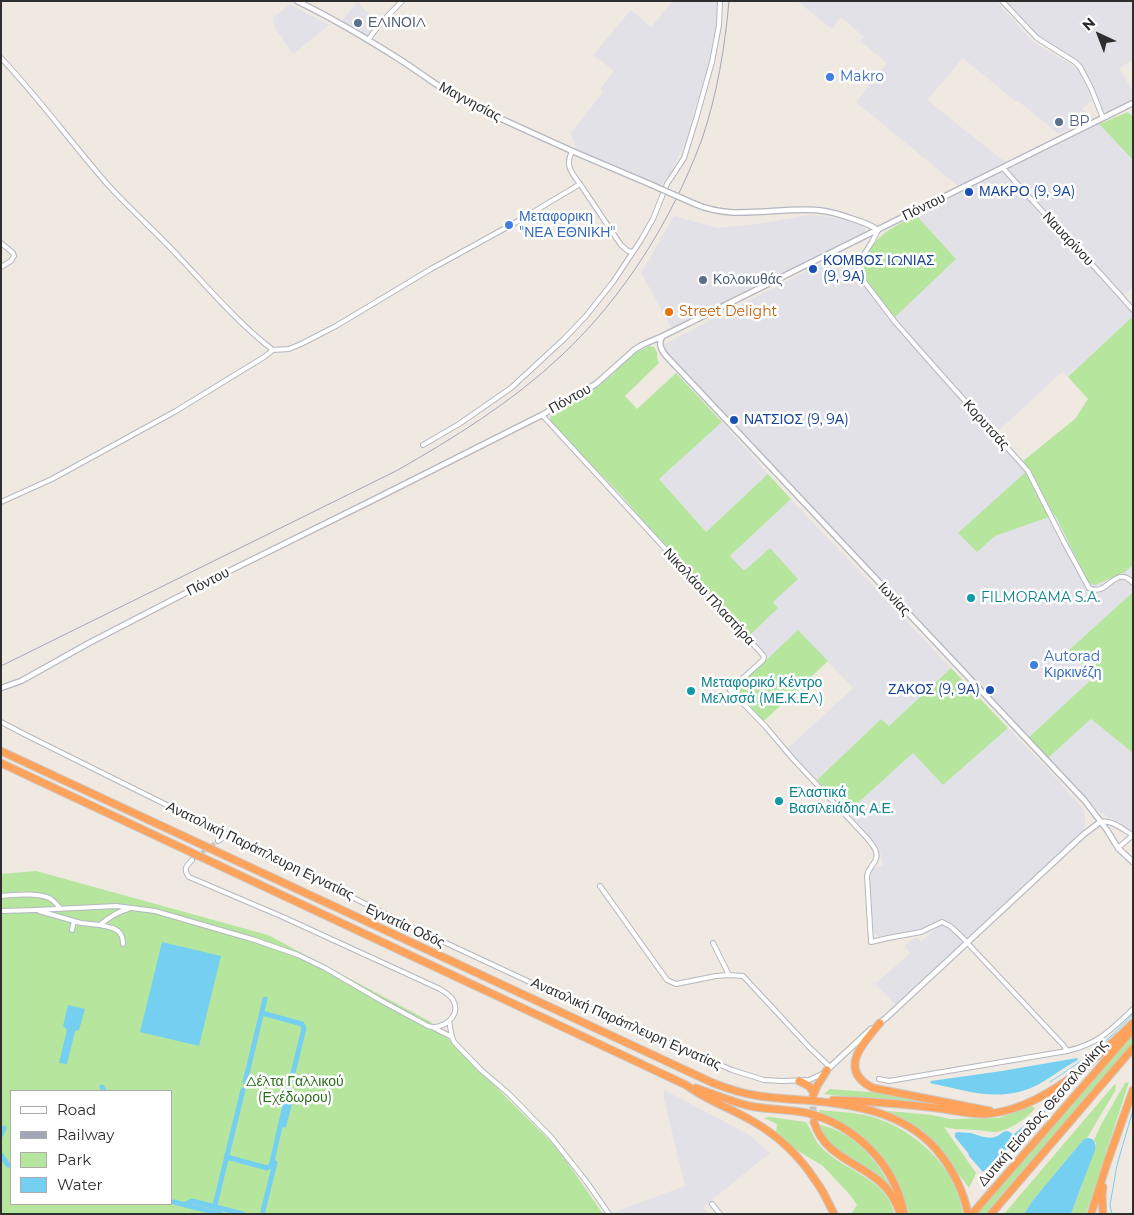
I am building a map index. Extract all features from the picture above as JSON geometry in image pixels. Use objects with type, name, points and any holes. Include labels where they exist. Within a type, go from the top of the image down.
[{"type":"highway","name":"Εγνατία Οδός","points":[[1,751],[713,1083],[753,1095],[805,1100]]},
{"type":"highway","name":"Εγνατία Οδός","points":[[1,763],[686,1086]]},
{"type":"highway","points":[[880,1022],[861,1046],[856,1059],[855,1069],[864,1082],[874,1088],[998,1112]]},
{"type":"highway","points":[[805,1100],[854,1101],[984,1114],[998,1112],[1024,1105],[1051,1091],[1092,1060],[1133,1023]]},
{"type":"highway","name":"Δυτική Είσοδος Θεσσαλονίκης","points":[[972,1214],[1133,1029]]},
{"type":"highway","name":"Δυτική Είσοδος Θεσσαλονίκης","points":[[991,1214],[1133,1048]]},
{"type":"highway","points":[[799,1081],[809,1086],[814,1095],[829,1069]]},
{"type":"highway","points":[[686,1086],[754,1122],[779,1140],[815,1178],[834,1214]]},
{"type":"highway","points":[[686,1086],[750,1106],[807,1113],[847,1130],[863,1141],[888,1172],[901,1200],[902,1214]]},
{"type":"highway","points":[[1091,1214],[1133,1090]]},
{"type":"highway","points":[[805,1100],[876,1111],[906,1124],[924,1138],[949,1166],[959,1186],[968,1214]]},
{"type":"highway","points":[[814,1122],[820,1137],[832,1150],[879,1181],[888,1190],[902,1214]]},
{"type":"highway","points":[[1102,1214],[1102,1195],[1107,1163]]},
{"type":"street","name":"Μαγνησίας","points":[[297,1],[368,40],[464,102],[695,204],[729,213],[787,210],[826,211],[859,220],[878,230]]},
{"type":"street","points":[[368,40],[402,1]]},
{"type":"street","points":[[423,445],[459,424],[512,388],[564,340],[613,282],[641,240],[653,219],[668,184],[684,158],[712,62],[720,1]]},
{"type":"street","points":[[1002,1],[1037,38],[1080,67],[1103,118]]},
{"type":"street","points":[[1,58],[109,185],[164,240],[230,312],[273,350]]},
{"type":"street","name":"Πόντου","points":[[1,688],[21,681],[89,643],[205,583],[542,415],[596,384],[642,345],[1133,103]]},
{"type":"street","points":[[572,151],[568,166],[621,245],[628,251],[633,252]]},
{"type":"street","name":"Ναυαρίνου","points":[[1002,168],[1133,310]]},
{"type":"street","points":[[1,502],[52,479],[176,411],[273,350],[289,349],[336,326],[580,184]]},
{"type":"street","name":"Κορυτσάς","points":[[878,230],[860,264],[861,275],[869,288],[895,322],[1028,471],[1089,588],[1096,591],[1102,589],[1121,576],[1128,578],[1133,583]]},
{"type":"street","points":[[1,243],[14,256],[11,261],[1,267]]},
{"type":"street","name":"Ιωνίας","points":[[663,336],[660,340],[661,348],[670,360],[1078,794],[1118,848],[1133,862]]},
{"type":"street","name":"Νικολάου Πλαστήρα","points":[[542,415],[764,656],[763,660],[730,690],[874,846],[877,857],[869,868],[867,876],[871,942],[921,932],[942,922],[950,926],[967,944]]},
{"type":"street","name":"Ανατολική Παράπλευρη Εγνατίας","points":[[1,722],[416,929],[542,988],[732,1070],[764,1080],[799,1081]]},
{"type":"street","points":[[799,1081],[814,1078],[829,1069],[866,1033],[967,944],[1083,835],[1100,822],[1106,821],[1133,835],[1118,848]]},
{"type":"street","points":[[218,841],[227,835]]},
{"type":"street","points":[[192,860],[185,869],[188,877],[283,917],[440,989],[454,1002],[455,1011],[444,1026],[434,1028]]},
{"type":"street","points":[[600,886],[669,982],[676,984],[729,975],[743,976],[829,1069]]},
{"type":"street","points":[[1,896],[39,895],[49,898],[60,908]]},
{"type":"street","points":[[1,911],[116,906],[155,911],[189,920],[298,955],[326,968],[380,1000],[452,1037]]},
{"type":"street","points":[[100,925],[108,918],[130,908]]},
{"type":"street","points":[[36,910],[81,923],[112,928],[122,935],[123,944]]},
{"type":"street","points":[[72,930],[74,921]]},
{"type":"street","points":[[713,943],[729,975]]},
{"type":"street","points":[[967,944],[1067,1051]]},
{"type":"street","points":[[879,1079],[889,1081],[1080,1048],[1106,1034],[1133,1009]]},
{"type":"street","points":[[449,1021],[454,1042],[551,1137],[609,1214]]},
{"type":"street","points":[[712,1204],[720,1214]]},
{"type":"shaded area","points":[[673,1],[718,1],[716,25],[709,62],[685,143],[669,176],[661,186],[577,151],[571,133],[603,92],[600,89],[614,71],[593,55],[631,10],[651,27]]},
{"type":"shaded area","points":[[797,1],[996,1],[1033,42],[1079,71],[1092,101],[1082,109],[1093,117],[1059,134],[963,58],[927,100],[1005,162],[958,186],[856,102],[887,63],[860,41],[864,37],[841,17],[832,29]]},
{"type":"shaded area","points":[[1004,1],[1133,1],[1133,60],[1119,68],[1133,92],[1133,101],[1109,113],[1102,109],[1081,67],[1032,32]]},
{"type":"shaded area","points":[[357,2],[379,23],[367,38],[340,23]]},
{"type":"shaded area","points":[[290,4],[329,25],[293,54],[273,22],[274,17]]},
{"type":"shaded area","points":[[1099,124],[1133,160],[1133,287],[1123,296],[1133,308],[1133,316],[1068,377],[1063,371],[997,432],[1029,468],[977,552],[995,536],[1056,515],[1089,583],[1125,572],[1133,565],[1133,592],[1069,650],[1095,677],[1028,738],[663,348],[664,344],[846,251],[894,317],[956,259],[916,215]]},
{"type":"shaded area","points":[[809,215],[832,217],[863,226],[867,232],[672,328],[641,273],[674,216],[718,228],[764,223]]},
{"type":"shaded area","points":[[722,422],[768,474],[706,532],[659,479]]},
{"type":"shaded area","points":[[791,499],[951,668],[889,726],[881,719],[817,780],[787,749],[853,688],[798,630],[769,658],[749,636],[778,608],[730,557]]},
{"type":"shaded area","points":[[1091,719],[1133,753],[1133,832],[1098,811],[1048,758]]},
{"type":"shaded area","points":[[1008,728],[1082,808],[1085,815],[1085,825],[1082,832],[896,1005],[875,984],[910,953],[904,946],[916,937],[921,942],[939,926],[936,923],[912,931],[878,936],[874,933],[869,884],[872,867],[883,866],[881,855],[876,844],[848,812],[913,753],[943,785]]},
{"type":"shaded area","points":[[664,1090],[748,1134],[770,1153],[703,1207],[709,1214],[613,1214],[685,1186],[664,1099]]},
{"type":"green space","points":[[1128,112],[1133,117],[1133,160],[1099,124]]},
{"type":"green space","points":[[916,215],[956,259],[894,318],[863,275],[865,263],[874,244],[880,237]]},
{"type":"green space","points":[[1133,316],[1133,565],[1125,572],[1095,585],[1089,583],[1055,515],[995,536],[977,552],[958,533],[1029,469],[1023,461],[1075,419],[1088,399],[1068,377]]},
{"type":"green space","points":[[649,346],[654,347],[657,352],[659,363],[625,396],[637,409],[676,373],[722,422],[659,479],[706,532],[768,474],[791,499],[730,556],[744,571],[770,548],[798,579],[773,602],[778,608],[749,636],[550,420],[551,414],[597,387],[625,361]]},
{"type":"green space","points":[[1133,592],[1133,753],[1091,719],[1048,758],[1028,738],[1094,677],[1069,650]]},
{"type":"green space","points":[[798,630],[828,661],[764,721],[739,694],[741,685]]},
{"type":"green space","points":[[951,668],[1008,728],[943,785],[913,753],[848,812],[817,780],[881,719],[889,726]]},
{"type":"green space","name":"Δέλτα Γαλλικού (Εχέδωρου)","points":[[36,871],[268,935],[431,1022],[558,1149],[603,1214],[1,1214],[1,874]]},
{"type":"green space","points":[[1133,1035],[1133,1043],[985,1214],[976,1214]]},
{"type":"green space","points":[[1129,1082],[1086,1214],[1071,1214],[1096,1143],[1094,1140],[1125,1083]]},
{"type":"green space","points":[[1116,1084],[1115,1091],[1087,1138],[1083,1140],[1033,1200],[1024,1214],[1004,1214],[1114,1085]]},
{"type":"green space","points":[[830,1089],[896,1095],[934,1106],[824,1094]]},
{"type":"green space","points":[[1032,1106],[1035,1108],[1022,1120],[1000,1131],[992,1132],[944,1127],[976,1173],[969,1188],[942,1152],[926,1135],[910,1123],[886,1113],[888,1111],[932,1115],[950,1119],[999,1118]]},
{"type":"green space","points":[[820,1110],[869,1116],[909,1134],[941,1163],[956,1188],[963,1214],[909,1214],[897,1181],[878,1152],[855,1133],[819,1114]]},
{"type":"green space","points":[[770,1117],[806,1122],[822,1148],[831,1156],[864,1176],[883,1192],[890,1202],[894,1214],[851,1214],[857,1205],[851,1196],[823,1166],[790,1146],[776,1133],[777,1124],[764,1118]]},
{"type":"green space","points":[[817,1124],[846,1135],[863,1148],[877,1165],[894,1193],[828,1144]]},
{"type":"water","points":[[162,942],[221,956],[199,1046],[140,1032]]},
{"type":"water","points":[[68,1005],[85,1009],[79,1030],[75,1031],[67,1064],[59,1063],[67,1030],[63,1026]]},
{"type":"water","points":[[1077,1058],[1078,1060],[1039,1084],[1012,1093],[985,1094],[930,1083],[931,1081]]},
{"type":"water","points":[[1045,1108],[1047,1110],[983,1172],[955,1137],[955,1133],[958,1132],[990,1138],[1006,1131],[1013,1135]]},
{"type":"water","points":[[1087,1138],[1094,1141],[1095,1150],[1071,1214],[1024,1214],[1033,1200],[1083,1140]]},
{"type":"waterway","points":[[245,1082],[265,999]]},
{"type":"waterway","points":[[262,1013],[302,1024],[304,1028],[293,1073]]},
{"type":"waterway","points":[[1050,1082],[1094,1051],[1133,1014]]},
{"type":"waterway","points":[[227,1157],[267,1168],[271,1166],[291,1079]]},
{"type":"waterway","points":[[215,1205],[243,1090]]},
{"type":"waterway","points":[[284,1125],[292,1094]]},
{"type":"waterway","points":[[1112,1214],[1110,1205],[1117,1165],[1133,1110]]},
{"type":"waterway","points":[[1,1135],[4,1128]]},
{"type":"waterway","points":[[1,1155],[10,1165]]},
{"type":"waterway","points":[[263,1211],[275,1163]]},
{"type":"waterway","points":[[185,1205],[192,1201],[243,1214]]},
{"type":"waterway","points":[[174,1202],[221,1214]]},
{"type":"tunnel","points":[[192,860],[218,841]]},
{"type":"tunnel","points":[[813,1096],[814,1121]]},
{"type":"railway","points":[[1,666],[396,471],[439,446],[503,404],[561,356],[584,333],[625,283],[644,256],[676,199],[702,139],[712,105],[723,53],[729,1]]},
{"type":"place","name":"ΕΛΙΝΟΙΛ","points":[[358,23]]},
{"type":"place","name":"Makro","points":[[830,77]]},
{"type":"place","name":"BP","points":[[1059,122]]},
{"type":"place","name":"ΜΑΚΡΟ (9, 9Α)","points":[[969,192]]},
{"type":"place","name":"Μεταφορικη \"ΝΕΑ ΕΘΝΙΚΗ\"","points":[[509,225]]},
{"type":"place","name":"ΚΟΜΒΟΣ ΙΩΝΙΑΣ (9, 9Α)","points":[[813,269]]},
{"type":"place","name":"Κολοκυθάς","points":[[703,280]]},
{"type":"place","name":"Street Delight","points":[[669,312]]},
{"type":"place","name":"ΝΑΤΣΙΟΣ (9, 9Α)","points":[[734,420]]},
{"type":"place","name":"FILMORAMA S.A.","points":[[971,598]]},
{"type":"place","name":"Autorad Κιρκινέζη","points":[[1034,665]]},
{"type":"place","name":"ΖΑΚΟΣ (9, 9Α)","points":[[990,690]]},
{"type":"place","name":"Μεταφορικό Κέντρο Μελισσά (ΜΕ.Κ.ΕΛ)","points":[[691,691]]},
{"type":"place","name":"Ελαστικά Βασιλειάδης Α.Ε.","points":[[779,801]]}]
